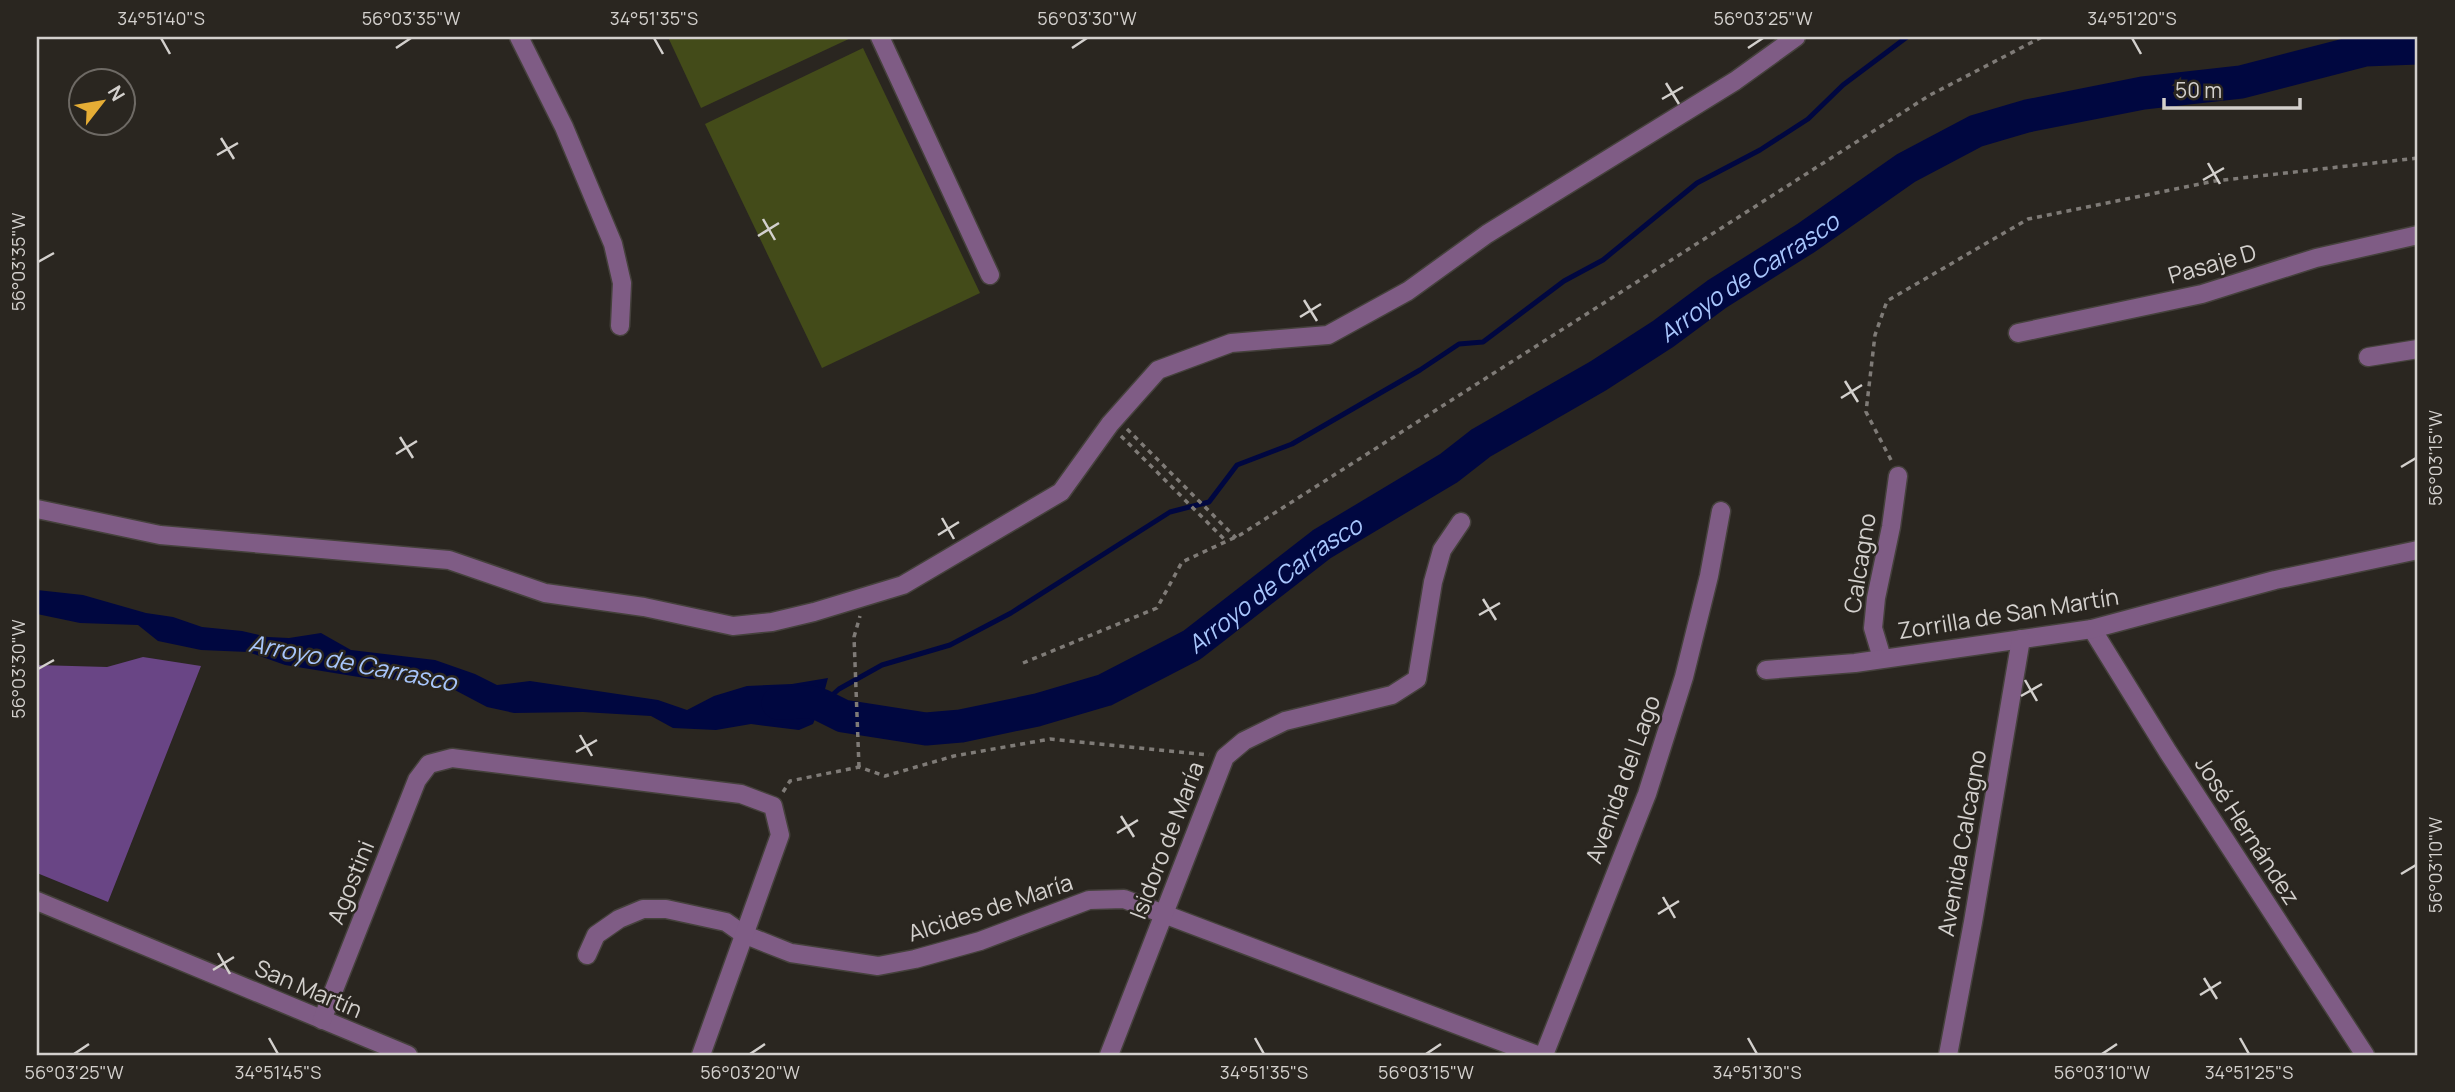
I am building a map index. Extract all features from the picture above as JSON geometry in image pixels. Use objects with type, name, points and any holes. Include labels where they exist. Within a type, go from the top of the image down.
[{"type":"street","points":[[519,37],[564,127],[613,244],[622,282],[620,326]]},
{"type":"street","points":[[880,37],[990,275]]},
{"type":"street","points":[[37,509],[160,535],[449,560],[545,593],[644,607],[733,626],[772,622],[814,612],[903,584],[1061,492],[1113,421],[1158,370],[1231,343],[1328,335],[1408,291],[1487,234],[1735,81],[1796,37]]},
{"type":"street","name":"Pasaje D","points":[[2018,334],[2202,294],[2316,258],[2418,235]]},
{"type":"street","points":[[2368,357],[2418,349]]},
{"type":"street","name":"Calcagno","points":[[1881,658],[1873,628],[1898,477]]},
{"type":"street","name":"Avenida del Lago","points":[[1544,1055],[1647,794],[1684,677],[1709,576],[1721,511]]},
{"type":"street","name":"Isidoro de María","points":[[1109,1055],[1225,757],[1244,741],[1285,721],[1392,695],[1417,679],[1433,582],[1442,550],[1461,522]]},
{"type":"street","name":"Zorrilla de San Martín","points":[[1766,670],[1855,663],[2092,629],[2275,580],[2418,550]]},
{"type":"street","name":"José Hernández","points":[[2092,629],[2168,752],[2365,1055]]},
{"type":"street","name":"Avenida Calcagno","points":[[1948,1055],[2021,639]]},
{"type":"street","name":"Agostini","points":[[322,1020],[417,780],[429,764],[452,758],[741,794],[773,806]]},
{"type":"street","points":[[701,1055],[780,835],[773,806]]},
{"type":"street","name":"Alcides de María","points":[[587,955],[596,935],[619,919],[643,909],[666,909],[726,922],[743,934],[791,953],[878,966],[980,941],[1089,900],[1124,899],[1536,1055]]},
{"type":"street","name":"San Martín","points":[[37,901],[408,1055]]},
{"type":"path","points":[[1023,663],[1157,608],[1182,562],[1236,538],[1930,95],[2042,37]]},
{"type":"path","points":[[1898,477],[1866,412],[1875,335],[1887,301],[2028,219],[2215,181],[2418,158]]},
{"type":"path","points":[[1113,421],[1150,452],[1236,538]]},
{"type":"path","points":[[1113,421],[1144,458],[1227,542]]},
{"type":"path","points":[[854,637],[859,767]]},
{"type":"path","points":[[773,806],[790,781],[859,767],[885,776],[954,755],[1050,739],[1225,757]]},
{"type":"green space","points":[[668,37],[853,37],[701,108]]},
{"type":"green space","points":[[863,48],[980,293],[822,368],[705,124]]},
{"type":"water","points":[[37,590],[83,595],[146,613],[173,617],[202,627],[268,637],[289,638],[321,633],[351,650],[435,660],[497,685],[530,681],[658,700],[687,710],[714,696],[747,686],[792,684],[828,678],[813,724],[799,730],[751,724],[716,730],[673,728],[651,716],[583,712],[514,713],[487,707],[451,688],[411,680],[371,679],[285,665],[248,652],[201,650],[158,641],[138,625],[80,623],[37,614]]},
{"type":"building","points":[[143,657],[201,666],[108,902],[37,873],[37,665],[107,667]]},
{"type":"waterway","points":[[821,705],[839,689],[882,665],[950,645],[1011,613],[1170,512],[1209,502],[1237,465],[1292,444],[1420,370],[1459,344],[1483,342],[1564,281],[1603,260],[1697,183],[1760,150],[1808,119],[1843,85],[1907,37]]},
{"type":"waterway","name":"Arroyo de Carrasco","points":[[778,703],[811,702],[843,716],[926,729],[961,726],[1037,710],[1105,690],[1192,645],[1322,544],[1449,468],[1481,443],[1598,376],[1906,168],[1976,131],[2027,116],[2143,93],[2241,82],[2365,50],[2418,48]]}]
